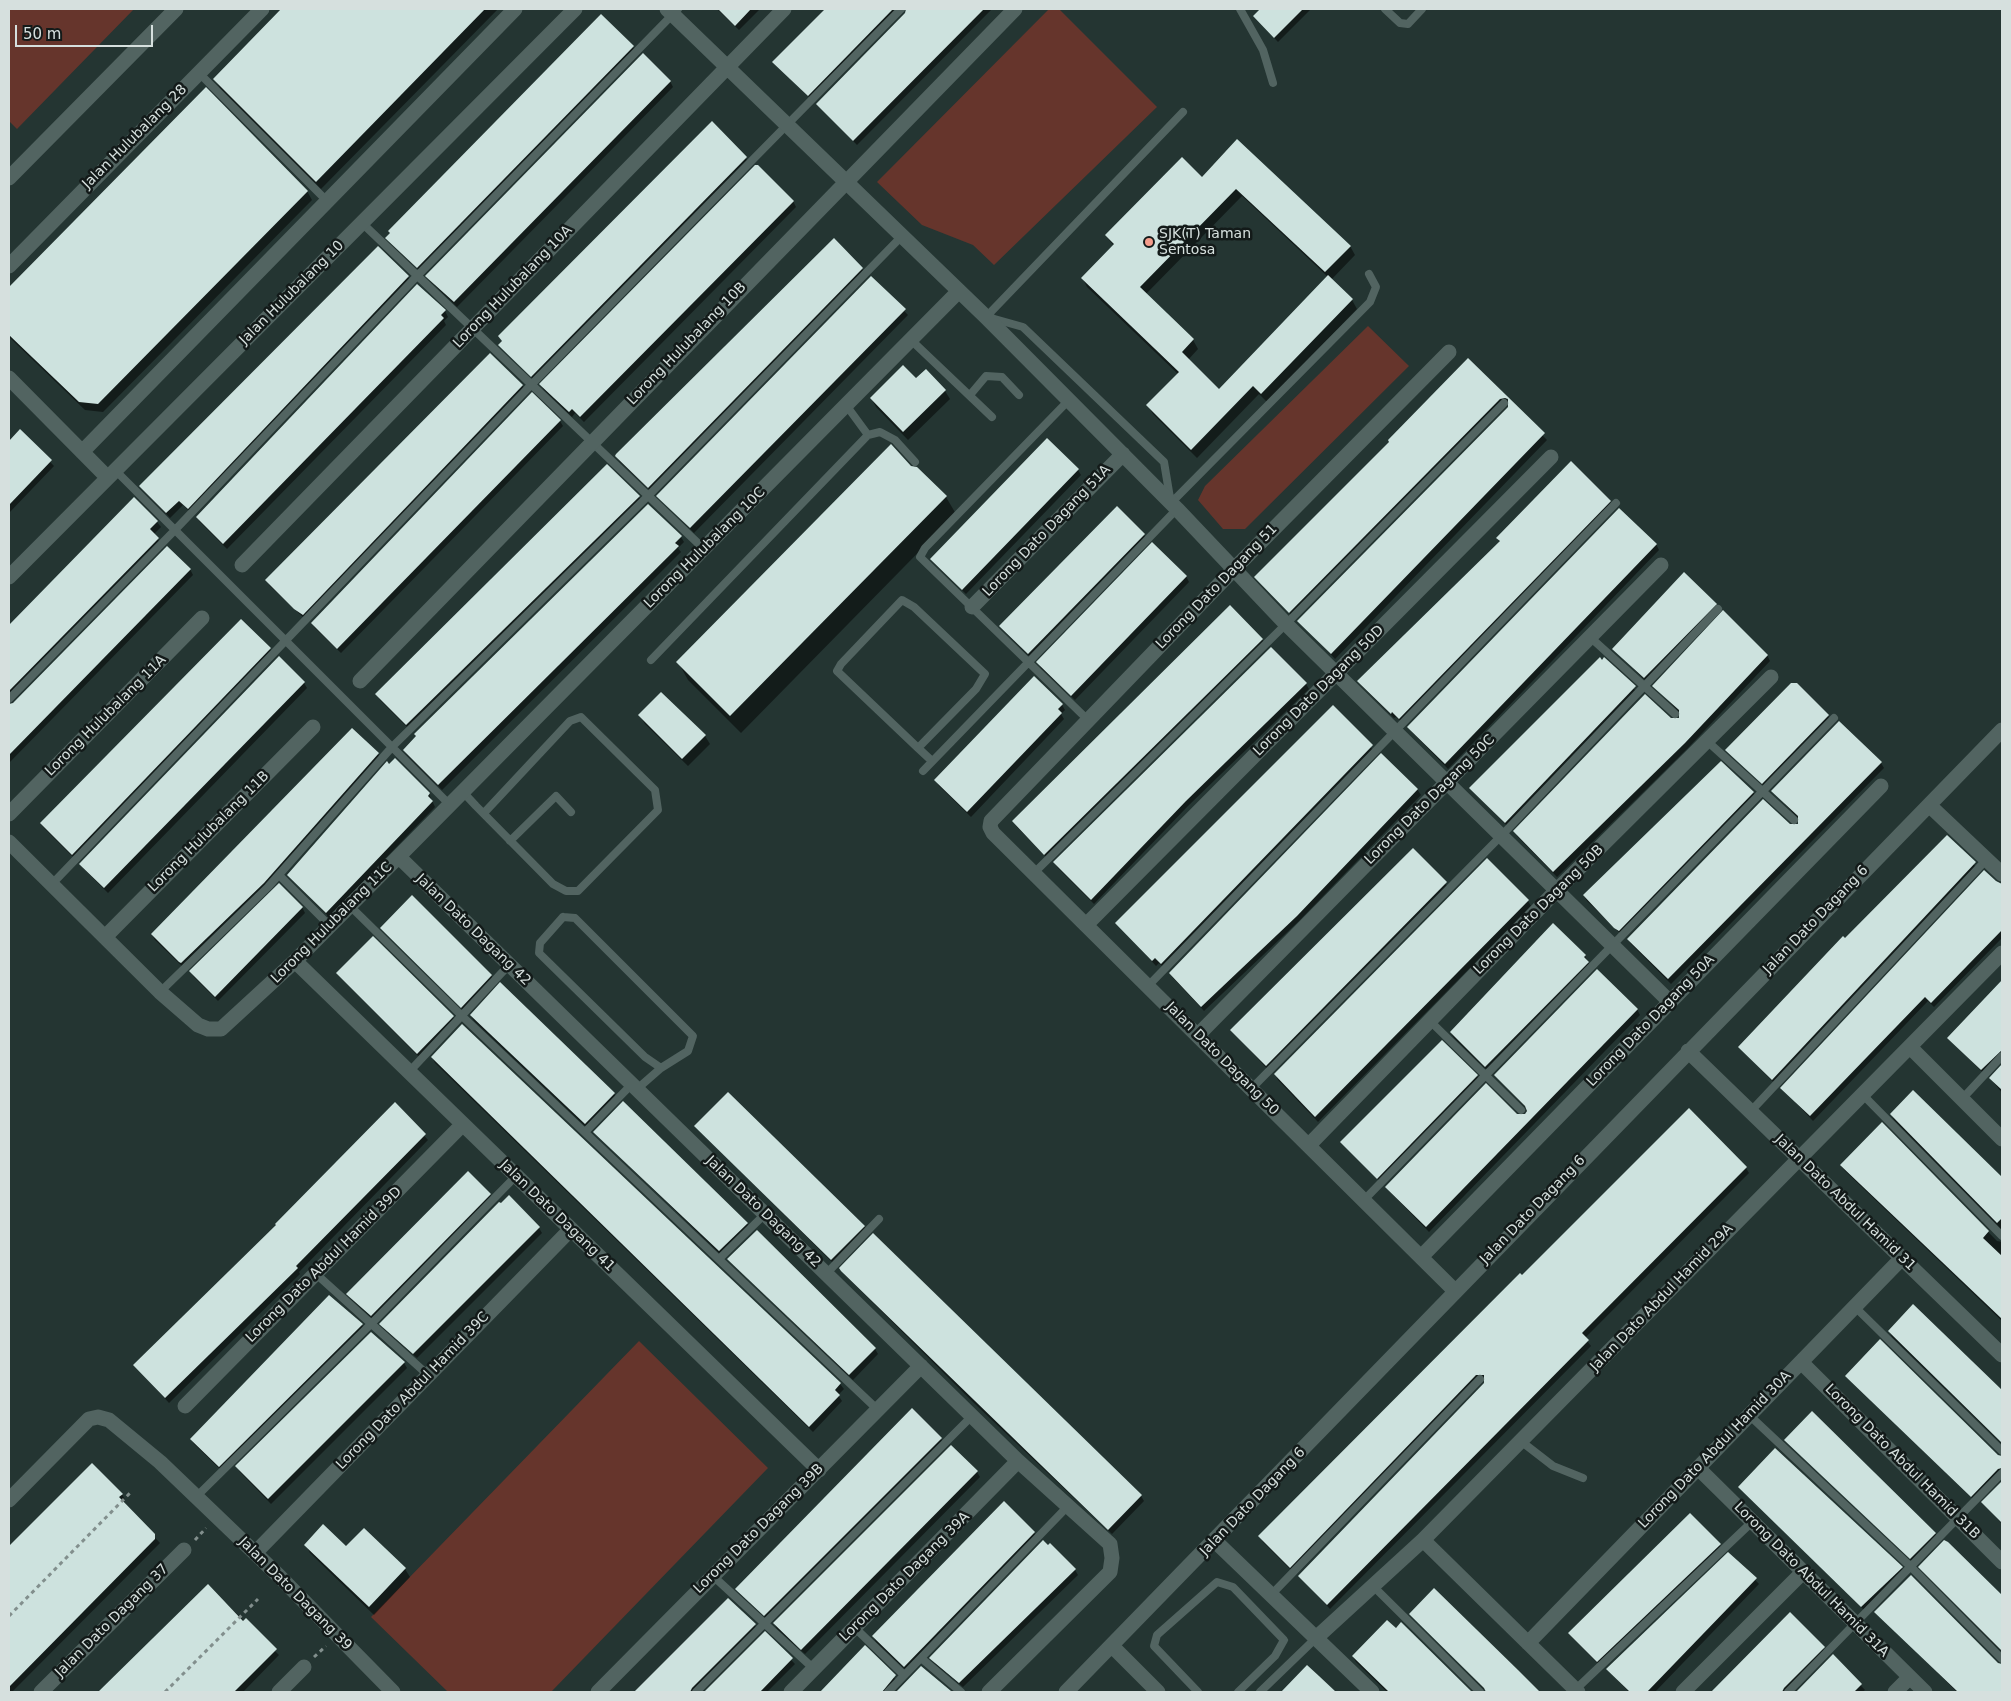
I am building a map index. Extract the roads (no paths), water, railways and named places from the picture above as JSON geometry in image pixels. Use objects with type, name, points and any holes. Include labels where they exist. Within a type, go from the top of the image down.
[{"type":"street","points":[[9,178],[176,9]]},
{"type":"street","name":"Jalan Hulubalang 28","points":[[9,266],[262,9]]},
{"type":"street","points":[[82,452],[515,9]]},
{"type":"street","name":"Jalan Hulubalang 10","points":[[9,577],[575,9]]},
{"type":"street","name":"Lorong Hulubalang 10A","points":[[242,565],[784,9]]},
{"type":"street","name":"Lorong Hulubalang 10B","points":[[360,681],[1015,9]]},
{"type":"street","points":[[673,11],[727,67],[986,317],[1174,506],[1286,624],[1670,1002]]},
{"type":"street","name":"Lorong Hulubalang 10C","points":[[450,805],[959,291]]},
{"type":"street","name":"Lorong Dato Dagang 51","points":[[990,827],[991,821],[1088,720],[1234,569],[1449,352]]},
{"type":"street","points":[[9,378],[82,452],[111,474]]},
{"type":"street","name":"Lorong Dato Dagang 51A","points":[[972,608],[1122,454]]},
{"type":"street","name":"Lorong Dato Dagang 50D","points":[[1087,924],[1551,457]]},
{"type":"street","name":"Lorong Dato Dagang 50C","points":[[1198,1035],[1661,565]]},
{"type":"street","name":"Lorong Hulubalang 11A","points":[[9,814],[202,618]]},
{"type":"street","name":"Lorong Dato Dagang 50B","points":[[1309,1146],[1557,890],[1771,677]]},
{"type":"street","name":"Lorong Hulubalang 11B","points":[[106,937],[312,727]]},
{"type":"street","name":"Jalan Dato Dagang 6","points":[[1066,1692],[2002,730]]},
{"type":"street","name":"Lorong Dato Dagang 50A","points":[[1421,1257],[1881,786]]},
{"type":"street","name":"Lorong Hulubalang 11C","points":[[160,992],[198,1026],[208,1029],[221,1028],[295,961],[450,805]]},
{"type":"street","points":[[1928,805],[2002,874]]},
{"type":"street","name":"Jalan Dato Dagang 50","points":[[990,827],[993,833],[1087,924],[1455,1291]]},
{"type":"street","points":[[9,842],[160,992]]},
{"type":"street","name":"Jalan Dato Dagang 42","points":[[399,857],[1018,1461],[1110,1544],[1112,1558],[1110,1572],[989,1692]]},
{"type":"street","name":"Jalan Dato Abdul Hamid 29A","points":[[1316,1638],[1423,1540],[1522,1442],[2002,954]]},
{"type":"street","name":"Jalan Dato Dagang 41","points":[[295,961],[819,1470]]},
{"type":"street","points":[[1910,1047],[2002,1139]]},
{"type":"street","name":"Jalan Dato Abdul Hamid 31","points":[[1688,1051],[2002,1354]]},
{"type":"street","name":"Lorong Dato Abdul Hamid 39D","points":[[185,1406],[463,1124]]},
{"type":"street","name":"Lorong Dato Abdul Hamid 39C","points":[[255,1553],[571,1229]]},
{"type":"street","name":"Lorong Dato Abdul Hamid 30A","points":[[1528,1643],[1902,1258]]},
{"type":"street","name":"Lorong Dato Abdul Hamid 31B","points":[[1801,1362],[2002,1562]]},
{"type":"street","name":"Lorong Dato Dagang 39B","points":[[598,1692],[921,1366]]},
{"type":"street","name":"Jalan Dato Dagang 39","points":[[9,1500],[89,1419],[98,1417],[109,1420],[160,1462],[255,1553],[393,1692]]},
{"type":"street","name":"Lorong Dato Dagang 39A","points":[[791,1692],[1018,1461]]},
{"type":"street","name":"Lorong Dato Abdul Hamid 31A","points":[[1698,1468],[1924,1692]]},
{"type":"street","points":[[1423,1540],[1576,1691]]},
{"type":"street","points":[[1215,1541],[1372,1692]]},
{"type":"street","name":"Jalan Dato Dagang 37","points":[[41,1692],[184,1550]]},
{"type":"street","points":[[1683,1692],[1803,1572]]},
{"type":"street","points":[[1112,1646],[1158,1692]]},
{"type":"street","points":[[279,1692],[304,1667]]},
{"type":"street","points":[[1895,1692],[1909,1678]]},
{"type":"lane","points":[[52,884],[531,385],[900,9]]},
{"type":"lane","points":[[1240,9],[1263,50],[1273,83]]},
{"type":"lane","points":[[1385,9],[1400,23],[1408,24],[1422,9]]},
{"type":"lane","points":[[9,699],[175,530],[673,11]]},
{"type":"lane","points":[[199,73],[327,201]]},
{"type":"lane","points":[[1174,506],[1164,462],[1023,327],[986,317],[1183,112]]},
{"type":"lane","points":[[362,223],[704,549]]},
{"type":"lane","points":[[160,992],[278,875],[392,747],[648,496],[902,236]]},
{"type":"lane","points":[[923,771],[1370,302],[1376,287],[1369,274]]},
{"type":"lane","points":[[911,340],[992,417]]},
{"type":"lane","points":[[970,395],[986,376],[1002,377],[1018,395]]},
{"type":"lane","points":[[1069,400],[925,548],[920,558],[1088,720]]},
{"type":"lane","points":[[1034,872],[1286,624],[1504,403]]},
{"type":"lane","points":[[846,404],[868,434]]},
{"type":"lane","points":[[651,660],[868,434],[880,432],[895,440],[915,462]]},
{"type":"lane","points":[[111,474],[175,530],[450,805]]},
{"type":"lane","points":[[1148,986],[1616,503]]},
{"type":"lane","points":[[918,748],[976,689],[985,674],[914,606],[902,600],[841,664],[837,672],[918,748],[932,761]]},
{"type":"lane","points":[[1252,1088],[1501,836],[1718,609]]},
{"type":"lane","points":[[1590,637],[1675,714]]},
{"type":"lane","points":[[463,792],[553,884],[566,890],[578,891],[658,810],[655,790],[581,717],[570,720],[484,813]]},
{"type":"lane","points":[[1364,1200],[1611,944],[1834,718]]},
{"type":"lane","points":[[1707,741],[1794,820]]},
{"type":"lane","points":[[510,841],[556,796],[571,812]]},
{"type":"lane","points":[[1751,1111],[1987,859]]},
{"type":"lane","points":[[278,875],[330,926]]},
{"type":"lane","points":[[350,906],[462,1016],[878,1410]]},
{"type":"lane","points":[[585,1132],[634,1087],[688,1051],[693,1036],[574,918],[563,916],[540,943],[539,952],[645,1057],[661,1068]]},
{"type":"lane","points":[[409,1072],[509,965]]},
{"type":"lane","points":[[1430,1021],[1520,1110]]},
{"type":"lane","points":[[1962,1099],[2002,1056]]},
{"type":"lane","points":[[1863,1095],[2002,1236]]},
{"type":"lane","points":[[196,1497],[371,1324],[516,1176]]},
{"type":"lane","points":[[719,1259],[765,1214]]},
{"type":"lane","points":[[826,1274],[878,1219]]},
{"type":"lane","points":[[315,1273],[428,1376]]},
{"type":"lane","points":[[1855,1307],[2002,1450]]},
{"type":"lane","points":[[1271,1595],[1480,1379]]},
{"type":"lane","points":[[1749,1415],[1911,1567],[2002,1659]]},
{"type":"lane","points":[[696,1692],[972,1416]]},
{"type":"lane","points":[[1522,1442],[1553,1466],[1583,1478]]},
{"type":"lane","points":[[1788,1692],[2002,1473]]},
{"type":"lane","points":[[888,1692],[1069,1505]]},
{"type":"lane","points":[[1576,1691],[1752,1522]]},
{"type":"lane","points":[[713,1576],[814,1669]]},
{"type":"lane","points":[[1198,1692],[1154,1646],[1156,1635],[1217,1582],[1233,1587],[1284,1640],[1275,1656],[1238,1692]]},
{"type":"lane","points":[[1373,1586],[1480,1692]]},
{"type":"lane","points":[[855,1628],[904,1675]]},
{"type":"lane","points":[[1260,1692],[1316,1638]]},
{"type":"lane","points":[[920,1658],[961,1692]]},
{"type":"place","name":"SJK(T) Taman Sentosa","points":[[1149,242]]}]
